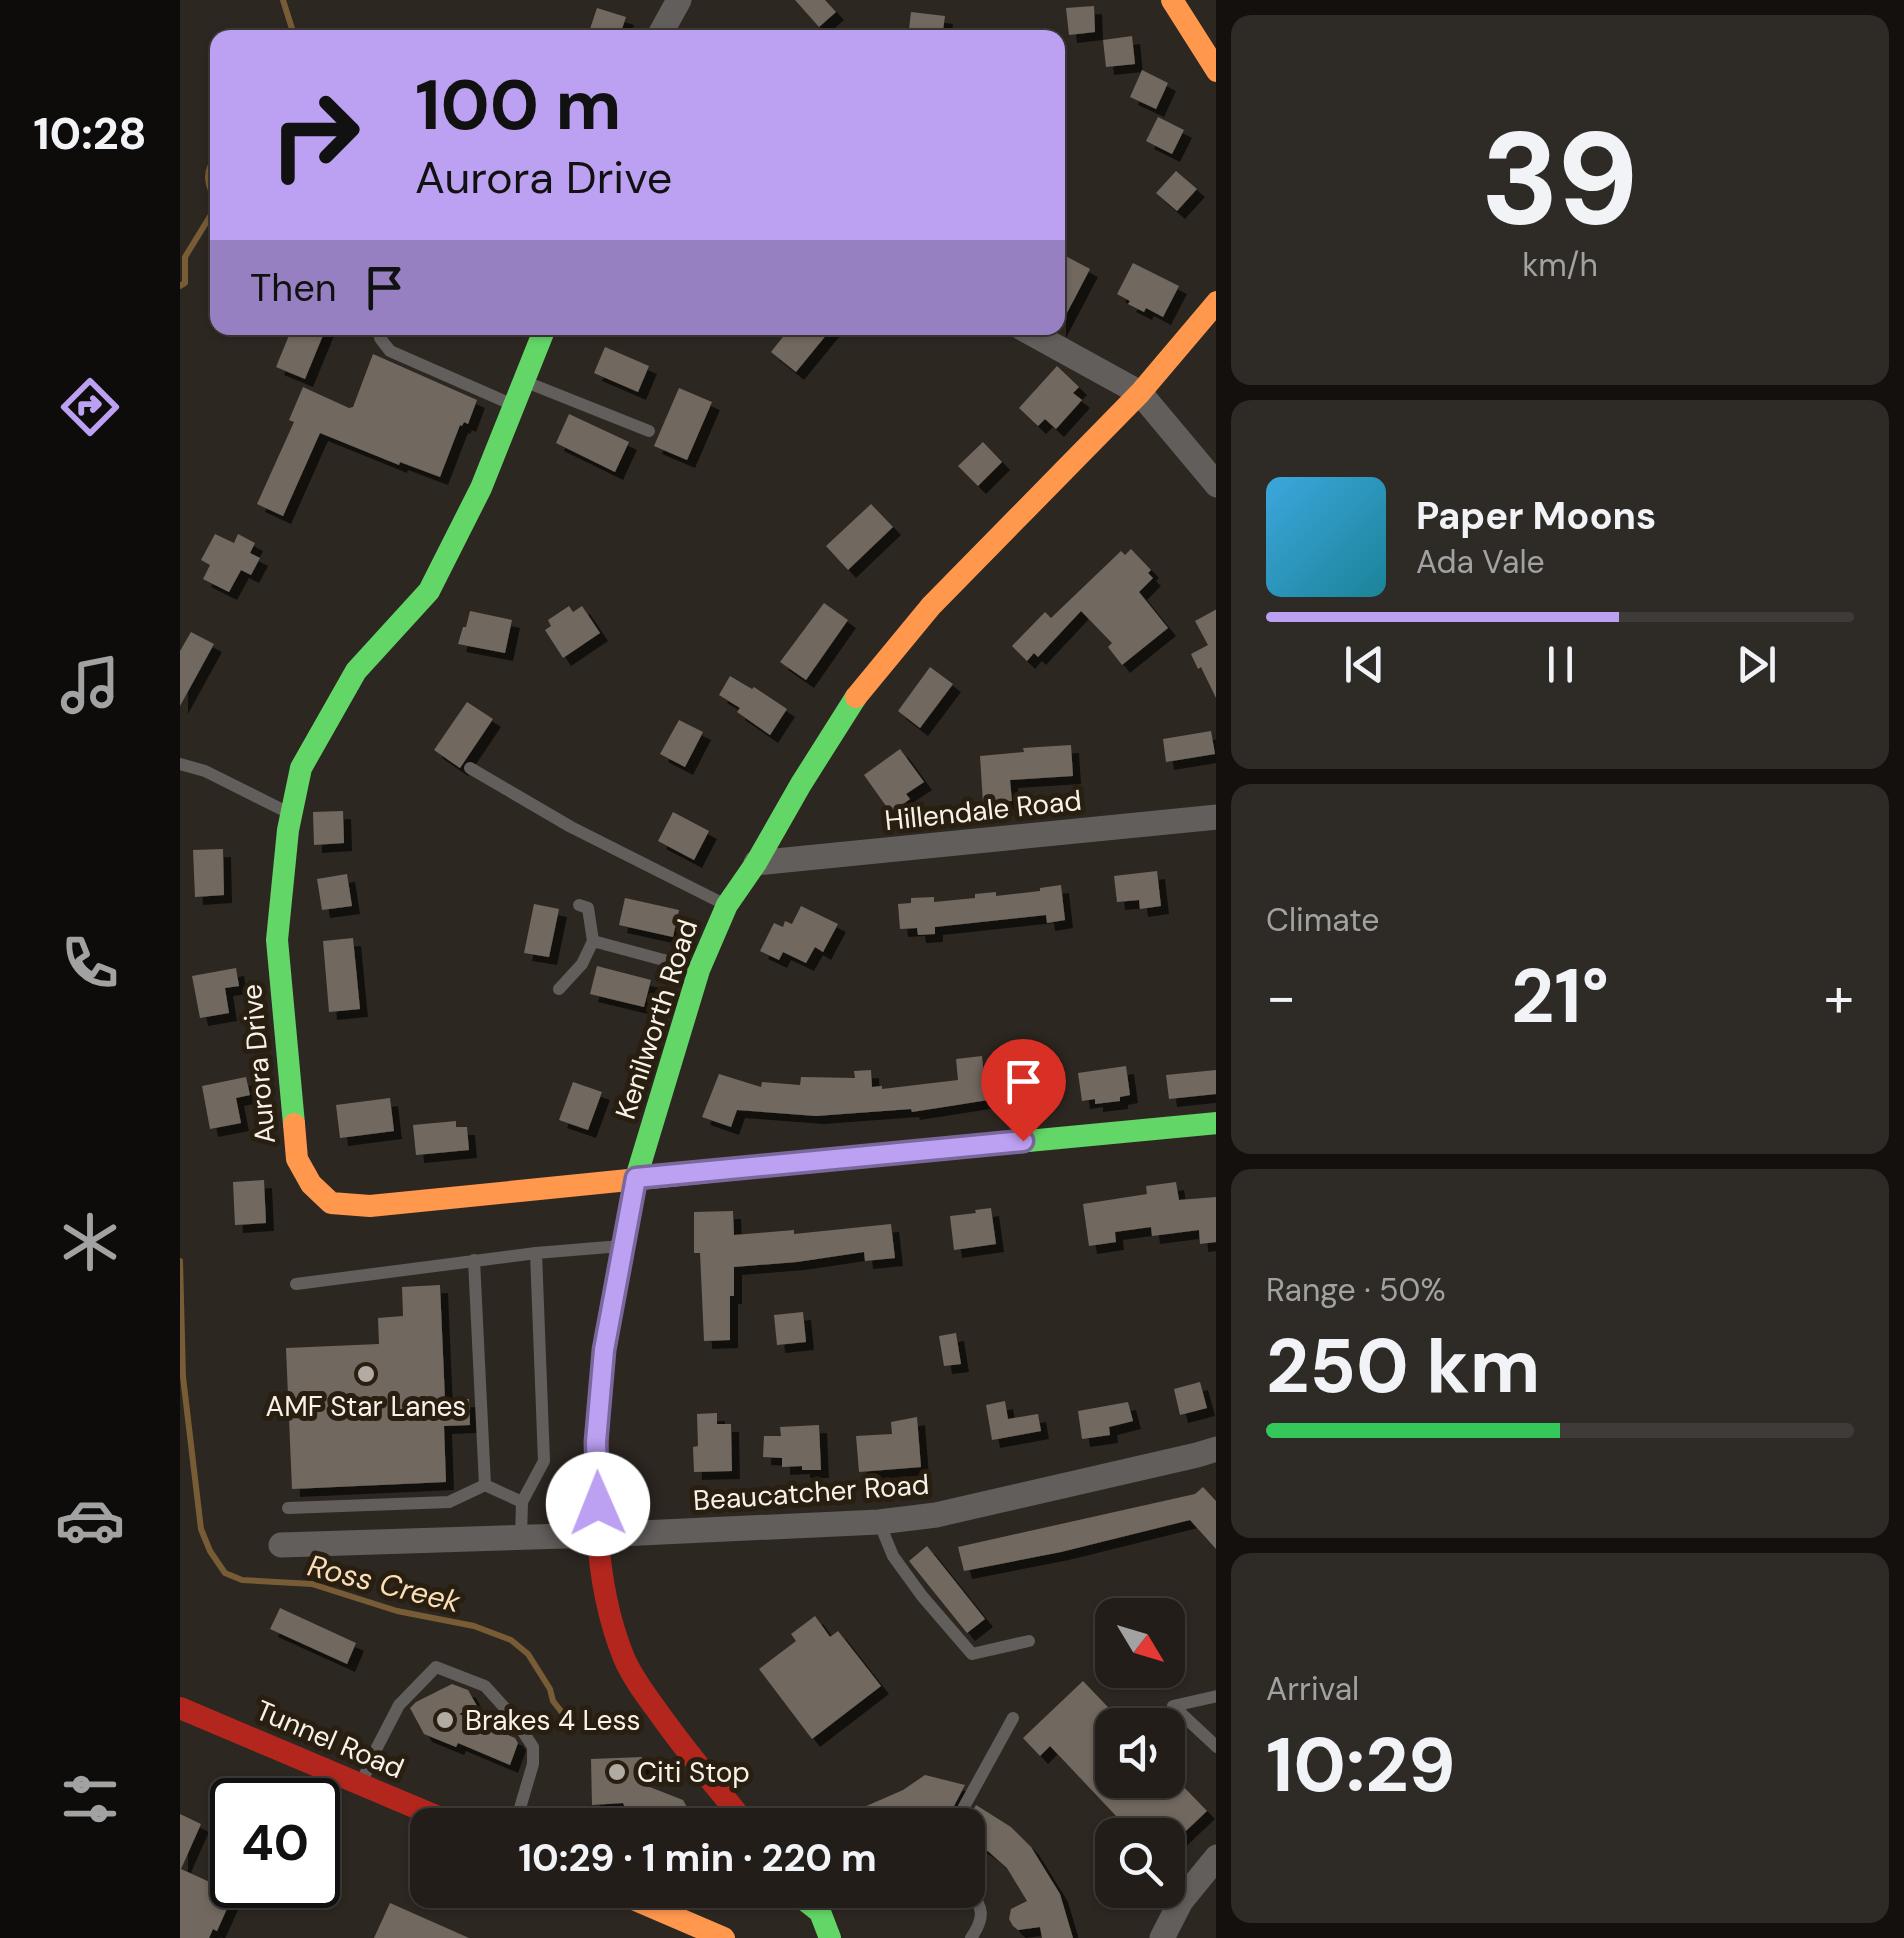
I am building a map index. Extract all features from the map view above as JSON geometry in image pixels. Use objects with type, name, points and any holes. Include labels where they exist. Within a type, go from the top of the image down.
[{"type":"street","points":[[662,30],[679,0]]},
{"type":"street","points":[[1172,0],[1216,72]]},
{"type":"street","name":"Kenilworth Road","points":[[733,1808],[684,1748],[624,1658],[602,1585],[598,1535],[596,1442],[604,1350],[636,1178],[699,970],[726,905],[756,863],[856,696],[930,606],[1140,392],[1216,302]]},
{"type":"street","name":"Aurora Drive","points":[[542,335],[480,488],[429,591],[356,671],[301,768],[291,814],[277,940],[297,1158],[312,1184],[332,1203],[370,1206],[1216,1122]]},
{"type":"street","points":[[1035,335],[1140,392],[1216,485]]},
{"type":"street","name":"Hillendale Road","points":[[756,863],[1216,817]]},
{"type":"street","name":"Beaucatcher Road","points":[[282,1545],[880,1522],[936,1516],[1216,1449]]},
{"type":"street","name":"Tunnel Road","points":[[180,1708],[417,1808]]},
{"type":"street","points":[[1162,1938],[1182,1902],[1216,1856]]},
{"type":"street","points":[[654,1908],[724,1938]]},
{"type":"street","points":[[806,1908],[817,1938]]},
{"type":"street","points":[[816,1908],[830,1938]]},
{"type":"lane","points":[[380,335],[390,351],[514,405]]},
{"type":"lane","points":[[524,381],[649,430]]},
{"type":"lane","points":[[180,764],[291,814]]},
{"type":"lane","points":[[470,768],[571,827],[726,905]]},
{"type":"lane","points":[[559,989],[582,964],[593,941],[588,908],[578,905]]},
{"type":"lane","points":[[593,941],[699,970]]},
{"type":"lane","points":[[296,1284],[474,1260],[624,1246]]},
{"type":"lane","points":[[521,1538],[522,1502],[544,1461],[536,1253]]},
{"type":"lane","points":[[474,1260],[485,1486]]},
{"type":"lane","points":[[288,1508],[449,1502],[485,1486],[522,1502]]},
{"type":"lane","points":[[880,1522],[893,1556],[972,1654],[1029,1641]]},
{"type":"lane","points":[[361,1784],[399,1704],[436,1667],[485,1686],[514,1718],[533,1747],[534,1764],[520,1808]]},
{"type":"lane","points":[[1216,1696],[1173,1706],[1216,1747]]},
{"type":"lane","points":[[963,1808],[1013,1718]]},
{"type":"lane","points":[[971,1938],[982,1921],[980,1908]]},
{"type":"building","points":[[795,0],[825,0],[836,12],[819,27]]},
{"type":"building","points":[[1094,6],[1095,32],[1069,35],[1066,8]]},
{"type":"building","points":[[597,8],[626,17],[622,30],[590,30]]},
{"type":"building","points":[[911,12],[945,16],[943,30],[909,30]]},
{"type":"building","points":[[1132,36],[1135,64],[1106,67],[1103,40]]},
{"type":"building","points":[[1142,70],[1168,83],[1156,109],[1130,97]]},
{"type":"building","points":[[1158,117],[1184,130],[1172,154],[1146,141]]},
{"type":"building","points":[[1176,171],[1197,189],[1177,211],[1156,193]]},
{"type":"building","points":[[1065,256],[1090,269],[1065,317]]},
{"type":"building","points":[[1133,263],[1179,286],[1163,317],[1128,304],[1130,301],[1117,294]]},
{"type":"building","points":[[289,335],[323,335],[305,379],[276,367]]},
{"type":"building","points":[[784,335],[826,335],[796,372],[771,352]]},
{"type":"building","points":[[605,347],[649,366],[638,392],[594,373]]},
{"type":"building","points":[[373,354],[477,400],[468,424],[460,425],[440,477],[320,433],[283,516],[257,504],[294,422],[289,420],[303,387],[353,407]]},
{"type":"building","points":[[1057,366],[1079,387],[1073,393],[1082,400],[1056,429],[1045,419],[1038,426],[1019,408]]},
{"type":"building","points":[[679,388],[712,402],[687,460],[654,446]]},
{"type":"building","points":[[569,414],[629,442],[615,472],[556,443]]},
{"type":"building","points":[[983,442],[1002,462],[978,486],[958,466]]},
{"type":"building","points":[[871,504],[893,527],[848,570],[826,546]]},
{"type":"building","points":[[215,534],[234,543],[238,534],[255,543],[250,553],[260,558],[251,575],[241,570],[229,592],[203,579],[210,565],[201,560]]},
{"type":"building","points":[[1131,549],[1151,570],[1148,573],[1153,578],[1139,592],[1168,628],[1122,665],[1108,647],[1112,643],[1081,611],[1038,657],[1034,653],[1027,661],[1012,646],[1045,612],[1051,618],[1121,551],[1125,555]]},
{"type":"building","points":[[824,603],[848,620],[806,680],[780,662]]},
{"type":"building","points":[[569,606],[573,612],[582,606],[600,633],[563,658],[545,630],[551,626],[548,620]]},
{"type":"building","points":[[1216,610],[1216,698],[1191,654],[1208,645],[1195,621]]},
{"type":"building","points":[[470,611],[512,620],[505,653],[458,644]]},
{"type":"building","points":[[191,632],[214,644],[180,706],[180,651]]},
{"type":"building","points":[[930,667],[953,684],[920,728],[898,711]]},
{"type":"building","points":[[730,676],[787,709],[770,735],[719,695]]},
{"type":"building","points":[[467,702],[493,719],[460,768],[434,750]]},
{"type":"building","points":[[679,720],[703,732],[685,767],[660,754]]},
{"type":"building","points":[[1211,731],[1215,754],[1166,762],[1163,739]]},
{"type":"building","points":[[1071,745],[1073,776],[1010,780],[1012,801],[983,803],[980,756]]},
{"type":"building","points":[[900,749],[924,782],[906,794],[910,799],[891,813],[864,775]]},
{"type":"building","points":[[343,811],[344,843],[314,845],[313,812]]},
{"type":"building","points":[[673,812],[709,831],[694,860],[658,841]]},
{"type":"building","points":[[223,849],[224,895],[195,897],[193,850]]},
{"type":"building","points":[[1157,871],[1161,906],[1140,909],[1139,900],[1117,902],[1114,876]]},
{"type":"building","points":[[347,874],[352,906],[322,910],[317,879]]},
{"type":"building","points":[[1061,885],[1065,920],[1047,923],[1046,915],[935,927],[935,934],[918,935],[917,928],[900,929],[898,904],[911,903],[911,898],[934,897],[934,902],[975,898],[975,894],[1040,891]]},
{"type":"building","points":[[625,898],[679,910],[673,937],[619,925]]},
{"type":"building","points":[[534,904],[559,909],[549,957],[524,953]]},
{"type":"building","points":[[801,906],[838,924],[823,952],[815,947],[806,963],[783,952],[779,960],[760,951],[774,923],[783,927],[785,921],[792,924]]},
{"type":"building","points":[[353,938],[360,1009],[329,1012],[323,941]]},
{"type":"building","points":[[597,966],[651,980],[644,1007],[590,994]]},
{"type":"building","points":[[236,968],[239,986],[225,988],[229,1013],[200,1018],[192,976]]},
{"type":"building","points":[[982,1056],[984,1074],[1039,1069],[1042,1102],[1015,1105],[1014,1096],[912,1112],[911,1109],[816,1116],[737,1110],[731,1127],[702,1117],[719,1074],[761,1087],[762,1082],[800,1085],[801,1077],[855,1078],[854,1071],[871,1070],[872,1087],[882,1089],[958,1080],[956,1059]]},
{"type":"building","points":[[1126,1066],[1130,1095],[1120,1097],[1120,1101],[1082,1101],[1078,1073]]},
{"type":"building","points":[[1216,1070],[1216,1094],[1169,1099],[1166,1075]]},
{"type":"building","points":[[246,1077],[250,1095],[236,1098],[241,1123],[210,1129],[202,1086]]},
{"type":"building","points":[[573,1082],[602,1092],[588,1130],[559,1120]]},
{"type":"building","points":[[390,1098],[394,1131],[340,1138],[336,1105]]},
{"type":"building","points":[[456,1121],[456,1127],[467,1127],[469,1150],[416,1155],[413,1125]]},
{"type":"building","points":[[264,1180],[266,1223],[235,1225],[233,1182]]},
{"type":"building","points":[[1176,1182],[1179,1200],[1216,1197],[1216,1242],[1200,1244],[1199,1230],[1152,1236],[1151,1227],[1115,1232],[1116,1242],[1089,1246],[1083,1204],[1147,1194],[1146,1186]]},
{"type":"building","points":[[991,1208],[996,1244],[954,1250],[950,1216]]},
{"type":"building","points":[[733,1211],[734,1235],[794,1230],[794,1234],[891,1224],[895,1258],[865,1261],[864,1252],[734,1267],[730,1340],[704,1341],[700,1253],[694,1253],[694,1212]]},
{"type":"building","name":"AMF Star Lanes","points":[[440,1285],[445,1400],[469,1399],[470,1425],[444,1426],[446,1482],[292,1489],[286,1348],[379,1344],[378,1318],[403,1316],[402,1287]]},
{"type":"building","points":[[803,1312],[806,1342],[777,1345],[774,1315]]},
{"type":"building","points":[[956,1333],[961,1364],[944,1366],[939,1336]]},
{"type":"building","points":[[1200,1382],[1207,1408],[1180,1415],[1174,1389]]},
{"type":"building","points":[[1005,1401],[1008,1419],[1038,1414],[1041,1431],[992,1440],[986,1405]]},
{"type":"building","points":[[1128,1402],[1133,1421],[1109,1427],[1110,1435],[1082,1439],[1078,1411]]},
{"type":"building","points":[[717,1413],[717,1424],[731,1424],[732,1471],[694,1472],[697,1414]]},
{"type":"building","points":[[917,1417],[921,1467],[859,1472],[856,1436],[892,1434],[891,1422]]},
{"type":"building","points":[[819,1425],[821,1470],[782,1467],[782,1458],[763,1457],[764,1436],[781,1436],[780,1427]]},
{"type":"building","points":[[1203,1487],[1216,1501],[1216,1549],[1190,1520],[964,1571],[958,1547],[1195,1494]]},
{"type":"building","points":[[927,1546],[985,1619],[967,1633],[909,1561]]},
{"type":"building","points":[[280,1608],[356,1643],[347,1664],[270,1629]]},
{"type":"building","points":[[815,1616],[830,1637],[838,1631],[881,1686],[812,1739],[759,1669],[796,1641],[791,1634]]},
{"type":"building","points":[[1083,1681],[1109,1708],[1095,1708],[1095,1794],[1050,1746],[1040,1756],[1023,1738]]},
{"type":"building","name":"Brakes 4 Less","points":[[452,1684],[468,1690],[477,1706],[459,1714],[515,1738],[518,1743],[510,1765],[458,1743],[456,1747],[424,1734],[410,1708]]},
{"type":"building","name":"Citi Stop","points":[[642,1757],[642,1784],[683,1800],[687,1808],[592,1805],[591,1759]]},
{"type":"building","points":[[925,1775],[965,1785],[953,1808],[862,1808],[903,1790]]},
{"type":"building","points":[[1185,1788],[1207,1811],[1185,1832],[1185,1818],[1118,1818],[1099,1798],[1185,1798]]},
{"type":"building","points":[[985,1811],[1011,1827],[1031,1847],[1060,1894],[1073,1938],[1042,1938],[1040,1927],[1018,1930],[1013,1926],[1009,1919],[1011,1909],[1027,1901],[1007,1868],[985,1849]]},
{"type":"building","points":[[180,1814],[201,1824],[181,1869],[210,1882],[210,1908],[227,1908],[217,1931],[213,1929],[209,1938],[180,1938]]},
{"type":"building","points":[[390,1903],[469,1938],[374,1938]]},
{"type":"waterway","points":[[283,0],[292,30]]},
{"type":"waterway","points":[[210,167],[210,188]]},
{"type":"waterway","points":[[180,286],[185,283],[185,257],[210,216]]},
{"type":"waterway","name":"Ross Creek","points":[[180,1261],[183,1377],[201,1529],[225,1573],[242,1580],[312,1584],[397,1611],[474,1626],[511,1640],[528,1654],[568,1720]]},
{"type":"traffic: fast","points":[[294,1124],[277,940],[288,830],[301,768],[356,671],[429,591],[481,488],[542,335]]},
{"type":"traffic: fast","points":[[600,1399],[604,1351],[636,1178],[699,970],[727,905],[856,697]]},
{"type":"traffic: fast","points":[[818,1161],[1216,1123]]},
{"type":"traffic: fast","points":[[815,1908],[830,1938]]},
{"type":"traffic: slow","points":[[1172,0],[1216,69]]},
{"type":"traffic: slow","points":[[856,697],[931,606],[1140,393],[1216,303]]},
{"type":"traffic: slow","points":[[294,1124],[297,1159],[311,1184],[331,1203],[370,1206],[818,1161]]},
{"type":"traffic: slow","points":[[654,1908],[724,1938]]},
{"type":"traffic: jam","points":[[600,1399],[597,1530],[613,1627],[641,1688],[733,1808]]},
{"type":"traffic: jam","points":[[180,1708],[417,1808]]},
{"type":"place","name":"AMF Star Lanes","points":[[366,1374]]},
{"type":"place","name":"Brakes 4 Less","points":[[445,1720]]},
{"type":"place","name":"Citi Stop","points":[[617,1772]]},
{"type":"route","points":[[598,1504],[596,1442],[604,1350],[636,1178],[1023,1141]]}]
